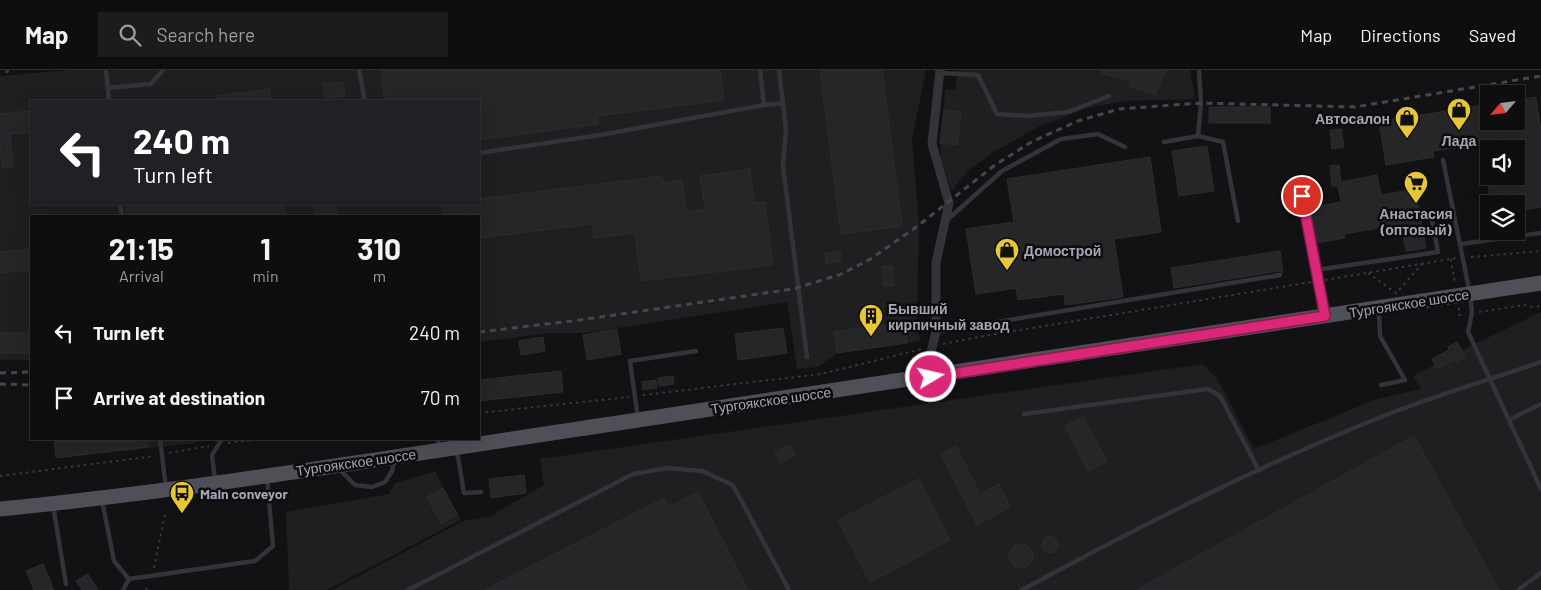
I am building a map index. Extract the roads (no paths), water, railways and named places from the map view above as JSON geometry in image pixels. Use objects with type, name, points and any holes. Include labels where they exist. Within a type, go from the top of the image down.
[{"type":"main road","name":"Тургоякское шоссе","points":[[0,509],[101,499],[166,490],[395,456],[438,444],[456,447],[931,377],[1541,283]]},
{"type":"street","points":[[931,377],[928,360],[936,332],[936,263],[949,203],[932,144],[940,72]]},
{"type":"lane","points":[[106,70],[109,100]]},
{"type":"lane","points":[[108,88],[151,84],[163,70]]},
{"type":"lane","points":[[359,70],[365,100]]},
{"type":"lane","points":[[760,70],[764,105]]},
{"type":"lane","points":[[779,70],[786,130],[783,166],[807,357]]},
{"type":"lane","points":[[1198,136],[1201,103],[1199,70]]},
{"type":"lane","points":[[940,72],[978,75],[997,114],[1027,116],[1068,112],[1109,96]]},
{"type":"lane","points":[[480,153],[600,136],[783,103]]},
{"type":"lane","points":[[944,222],[1002,171],[1061,139],[1098,134],[1125,147]]},
{"type":"lane","points":[[1164,142],[1198,136],[1223,142],[1238,221]]},
{"type":"lane","points":[[1442,160],[1464,257],[1470,294],[1472,314],[1468,332],[1541,489]]},
{"type":"lane","points":[[1299,178],[1325,316]]},
{"type":"lane","points":[[1316,270],[1438,252],[1431,215]]},
{"type":"lane","points":[[1461,244],[1541,233]]},
{"type":"lane","points":[[936,332],[1280,275]]},
{"type":"lane","points":[[1378,308],[1380,336],[1405,380],[1381,385]]},
{"type":"lane","points":[[638,420],[630,361],[696,351]]},
{"type":"lane","points":[[1022,590],[1258,469],[1392,413],[1541,362]]},
{"type":"lane","points":[[1024,414],[1208,389],[1220,396],[1258,469]]},
{"type":"lane","points":[[1509,420],[1541,404]]},
{"type":"lane","points":[[160,440],[166,490]]},
{"type":"lane","points":[[215,482],[212,455],[221,440]]},
{"type":"lane","points":[[456,447],[464,493],[481,492]]},
{"type":"lane","points":[[335,465],[355,485],[372,487],[385,482],[392,471],[395,456]]},
{"type":"lane","points":[[408,590],[633,474],[667,468],[702,471],[733,485],[789,590]]},
{"type":"lane","points":[[129,579],[256,561],[273,546],[267,475]]},
{"type":"lane","points":[[101,499],[114,561],[129,579]]},
{"type":"lane","points":[[52,504],[66,584]]},
{"type":"lane","points":[[1518,590],[1541,573]]},
{"type":"lane","points":[[123,590],[129,579]]},
{"type":"railway","points":[[480,332],[580,320],[793,289],[839,275],[869,260],[919,225],[995,165],[1033,141],[1078,121],[1119,109],[1201,103],[1355,107],[1541,76]]},
{"type":"railway","points":[[0,373],[30,372]]},
{"type":"railway","points":[[0,384],[30,385]]},
{"type":"place","name":"Лада","points":[[1459,131]]},
{"type":"place","name":"Автосалон","points":[[1407,139]]},
{"type":"place","name":"Анастасия (оптовый)","points":[[1416,204]]},
{"type":"place","name":"Домострой","points":[[1007,271]]},
{"type":"place","name":"Бывший кирпичный завод","points":[[871,337]]},
{"type":"place","name":"Main conveyor","points":[[182,514]]}]
